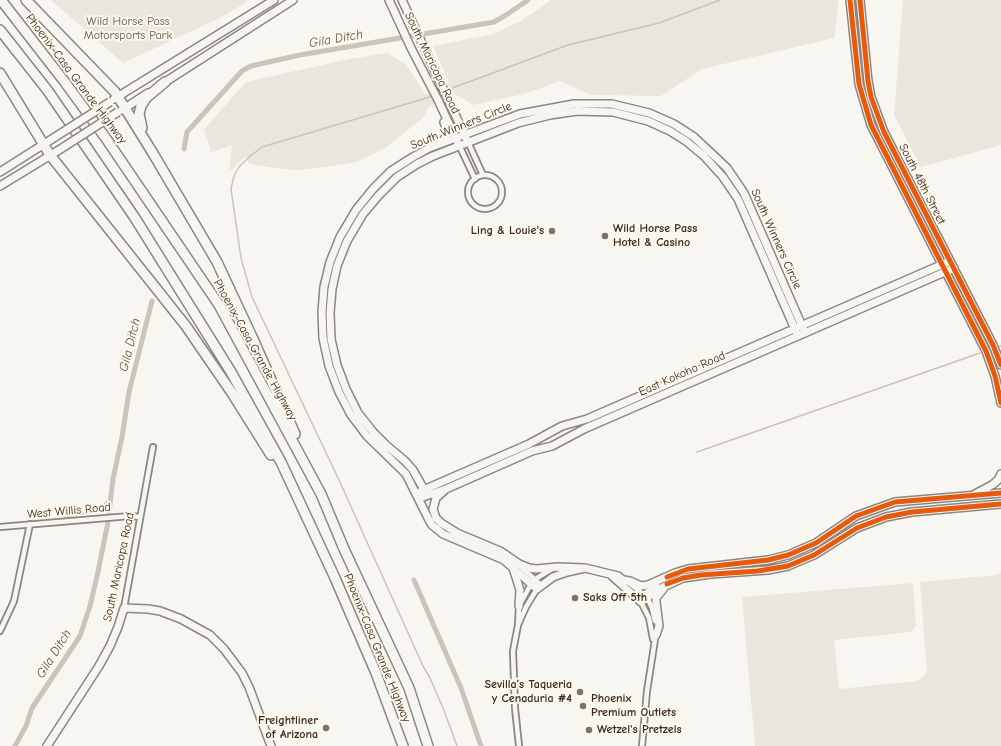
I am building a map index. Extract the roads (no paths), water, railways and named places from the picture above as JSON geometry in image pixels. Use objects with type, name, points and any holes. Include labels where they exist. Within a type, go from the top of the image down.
[{"type":"highway","name":"Phoenix-Casa Grande Highway","points":[[1,0],[106,137],[219,305],[321,494],[344,549],[409,688],[428,746]]},
{"type":"highway","points":[[26,0],[90,66],[154,155],[217,262],[253,338],[321,494]]},
{"type":"highway","name":"Phoenix-Casa Grande Highway","points":[[0,30],[48,92],[155,249],[231,372],[281,462],[356,626],[403,746]]},
{"type":"highway","points":[[0,73],[50,155],[165,297],[186,326],[232,393],[295,493]]},
{"type":"highway","points":[[154,155],[142,127],[139,114],[141,106],[146,98],[165,82]]},
{"type":"street","points":[[0,172],[114,99],[274,0]]},
{"type":"street","points":[[0,186],[59,150],[293,0]]},
{"type":"street","name":"South Maricopa Road","points":[[389,0],[475,179]]},
{"type":"street","name":"South Maricopa Road","points":[[402,0],[483,175]]},
{"type":"street","name":"South 48th Street","points":[[850,0],[859,84],[871,125],[986,351],[995,376],[1001,402]]},
{"type":"street","name":"South 48th Street","points":[[860,0],[866,69],[874,104],[884,132],[993,344],[1001,365]]},
{"type":"street","points":[[438,100],[439,110],[447,132],[446,138],[439,144]]},
{"type":"street","name":"South Winners Circle","points":[[536,584],[504,560],[443,534],[432,525],[406,474],[375,445],[351,415],[339,392],[337,365],[331,339],[330,313],[332,289],[337,266],[347,241],[363,214],[397,177],[417,164],[459,145],[518,123],[539,118],[546,112],[574,104],[612,104],[649,113],[674,124],[694,137],[727,168],[744,193],[805,333]]},
{"type":"street","points":[[537,110],[539,118]]},
{"type":"street","name":"South Winners Circle","points":[[425,493],[414,470],[374,433],[358,413],[346,389],[329,366],[323,338],[322,312],[324,287],[330,262],[340,237],[356,210],[373,189],[392,171],[413,157],[439,144],[514,116],[537,110],[546,112],[613,112],[648,121],[670,131],[686,141],[704,156],[723,177],[738,199],[798,336]]},
{"type":"street","points":[[483,175],[488,175],[497,180],[500,183],[502,190],[502,196],[499,201],[490,208],[484,209],[474,204],[468,194],[469,188],[475,179],[483,175]]},
{"type":"street","points":[[348,223],[355,227]]},
{"type":"street","name":"East Kokoho Road","points":[[417,496],[533,442],[562,426],[581,421],[950,261]]},
{"type":"street","name":"East Kokoho Road","points":[[425,493],[446,489],[536,450],[552,446],[584,429],[954,268]]},
{"type":"street","points":[[639,396],[642,404]]},
{"type":"street","points":[[533,442],[536,450]]},
{"type":"street","name":"South Maricopa Road","points":[[47,746],[99,666],[113,639],[124,608],[153,446]]},
{"type":"street","points":[[972,496],[992,485],[998,480],[1001,474]]},
{"type":"street","points":[[446,489],[436,498],[433,509],[436,518],[441,523],[457,533],[500,551],[519,564],[529,568],[585,568],[618,576],[652,608],[656,635]]},
{"type":"street","points":[[623,580],[630,581],[638,586],[644,586],[681,571],[768,560],[788,555],[816,543],[861,514],[895,502],[1001,493]]},
{"type":"street","points":[[911,501],[912,512]]},
{"type":"street","points":[[642,598],[667,584],[683,578],[701,575],[758,571],[782,567],[802,561],[821,552],[849,533],[873,521],[886,517],[912,512],[1001,504]]},
{"type":"street","name":"West Willis Road","points":[[0,527],[130,516],[140,517]]},
{"type":"street","points":[[0,631],[14,601],[30,524]]},
{"type":"street","points":[[816,543],[821,552]]},
{"type":"street","points":[[504,560],[512,568],[519,582],[520,590],[518,625],[513,651],[515,708],[519,746]]},
{"type":"street","points":[[519,564],[536,584]]},
{"type":"street","points":[[519,606],[536,584],[558,567]]},
{"type":"street","points":[[518,625],[536,584],[567,572],[585,568]]},
{"type":"street","points":[[611,574],[642,598],[649,618],[654,647]]},
{"type":"street","points":[[642,598],[666,576]]},
{"type":"street","points":[[642,746],[654,647],[659,626],[656,602],[659,594],[667,584]]},
{"type":"street","points":[[124,608],[160,611],[181,619],[210,635],[224,649],[242,673],[249,687],[271,746]]},
{"type":"waterway","name":"Gila Ditch","points":[[184,149],[187,132],[242,71],[251,66],[300,55],[494,22],[528,0]]},
{"type":"waterway","points":[[447,90],[568,45],[659,23],[720,0]]},
{"type":"waterway","points":[[433,96],[262,147],[239,167],[234,176],[231,189],[241,258],[252,297],[339,480],[423,666],[430,678],[457,746]]},
{"type":"waterway","name":"Gila Ditch","points":[[109,512],[113,479],[122,437],[129,392],[152,301]]},
{"type":"waterway","points":[[697,452],[980,353]]},
{"type":"waterway","points":[[65,517],[97,511],[106,502],[110,501]]},
{"type":"waterway","name":"Gila Ditch","points":[[15,746],[26,726],[32,708],[80,636],[90,606],[108,522]]},
{"type":"waterway","points":[[414,580],[461,688],[481,746]]},
{"type":"place","name":"Ling & Louie's","points":[[552,231]]},
{"type":"place","name":"Wild Horse Pass Hotel & Casino","points":[[605,236]]},
{"type":"place","name":"Saks Off 5th","points":[[575,598]]},
{"type":"place","name":"Sevilla’s Taqueria y Cenaduria #4","points":[[580,692]]},
{"type":"place","name":"Phoenix Premium Outlets","points":[[583,706]]},
{"type":"place","name":"Freightliner of Arizona","points":[[326,728]]},
{"type":"place","name":"Wetzel's Pretzels","points":[[589,730]]},
{"type":"park label","name":"Wild Horse Pass Motorsports Park","points":[[128,29]]}]
